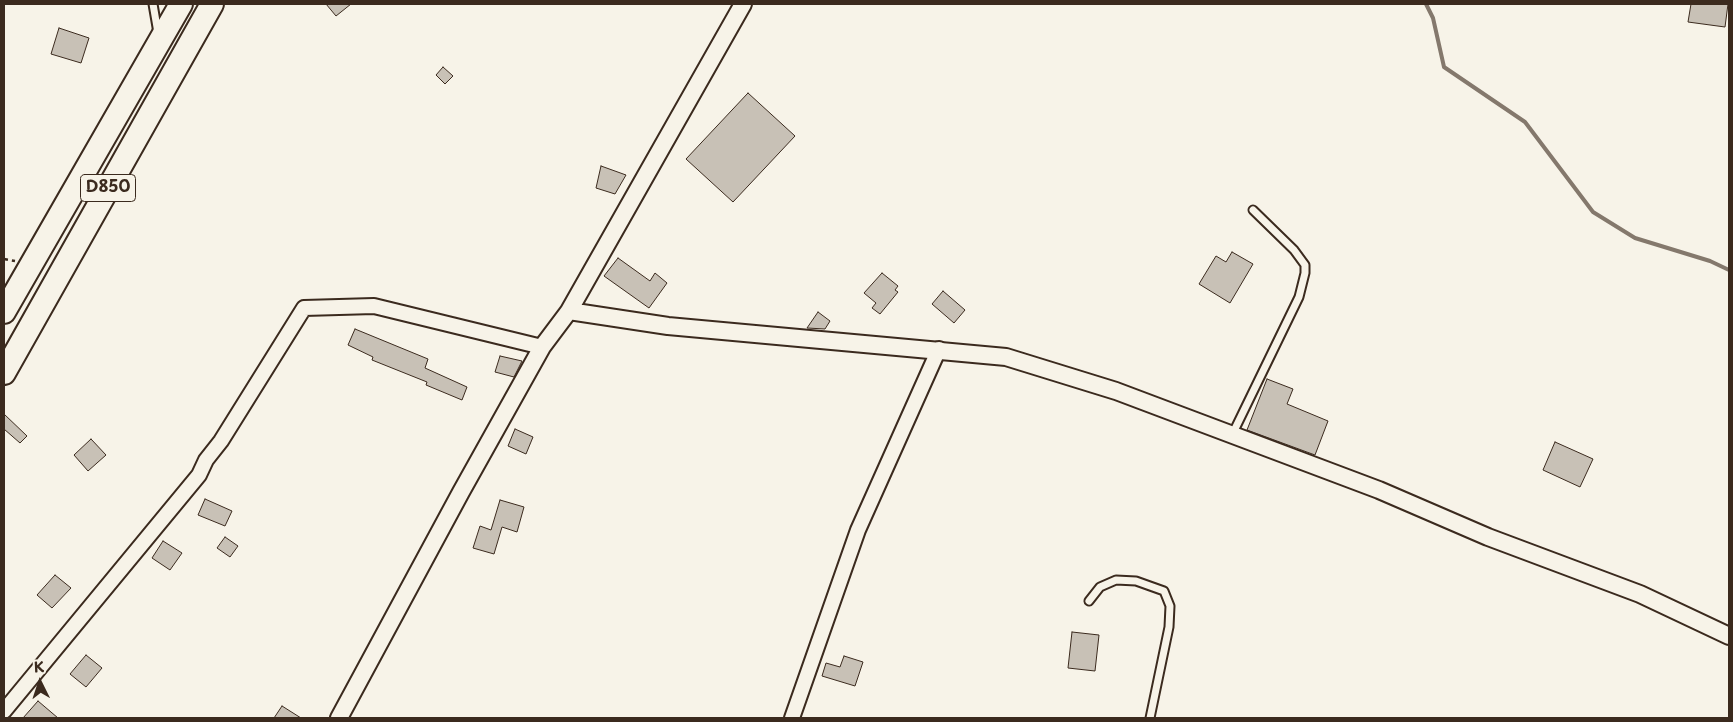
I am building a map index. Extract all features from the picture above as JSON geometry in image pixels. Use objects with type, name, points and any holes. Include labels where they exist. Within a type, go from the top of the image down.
[{"type":"highway","name":"D850","points":[[4,312],[181,4]]},
{"type":"highway","name":"D850","points":[[4,373],[212,4]]},
{"type":"street","points":[[340,718],[461,492],[542,347],[569,311],[743,4]]},
{"type":"street","points":[[4,711],[199,475],[206,460],[221,441],[304,308],[374,306],[542,347]]},
{"type":"street","points":[[569,311],[668,326],[938,349],[1006,357],[1116,391],[1379,490],[1488,537],[1640,594],[1729,636]]},
{"type":"street","points":[[792,718],[858,530],[938,349]]},
{"type":"lane","points":[[153,4],[159,42]]},
{"type":"lane","points":[[1232,435],[1299,298],[1305,273],[1305,265],[1294,250],[1252,210]]},
{"type":"lane","points":[[1089,600],[1100,587],[1116,580],[1136,581],[1164,591],[1170,606],[1169,627],[1150,718]]},
{"type":"building","points":[[326,4],[351,4],[336,16]]},
{"type":"building","points":[[1691,4],[1728,4],[1725,27],[1688,22]]},
{"type":"building","points":[[59,28],[89,38],[81,63],[51,54]]},
{"type":"building","points":[[443,67],[453,76],[445,84],[436,75]]},
{"type":"building","points":[[748,93],[795,136],[733,202],[686,159]]},
{"type":"building","points":[[601,166],[626,175],[615,194],[596,188]]},
{"type":"building","points":[[1232,252],[1253,264],[1230,303],[1199,284],[1216,256],[1226,262]]},
{"type":"building","points":[[618,258],[650,281],[655,273],[667,283],[649,308],[604,276]]},
{"type":"building","points":[[882,273],[898,286],[895,290],[898,292],[880,314],[872,308],[876,303],[864,293]]},
{"type":"building","points":[[943,291],[965,310],[954,323],[932,304]]},
{"type":"building","points":[[818,312],[830,321],[825,329],[807,328]]},
{"type":"building","points":[[355,329],[428,359],[425,368],[467,387],[462,400],[426,385],[427,382],[372,360],[373,357],[348,345]]},
{"type":"building","points":[[500,356],[522,361],[514,377],[495,372]]},
{"type":"building","points":[[1267,379],[1293,389],[1287,404],[1328,421],[1315,455],[1247,430]]},
{"type":"building","points":[[4,414],[27,436],[20,443],[4,429]]},
{"type":"building","points":[[515,429],[533,437],[526,454],[508,446]]},
{"type":"building","points":[[91,439],[106,455],[88,471],[74,455]]},
{"type":"building","points":[[1555,442],[1593,459],[1580,487],[1543,470]]},
{"type":"building","points":[[205,499],[232,511],[225,526],[198,515]]},
{"type":"building","points":[[500,500],[524,507],[517,532],[502,527],[494,554],[473,548],[480,526],[491,530]]},
{"type":"building","points":[[225,537],[238,546],[230,557],[217,548]]},
{"type":"building","points":[[163,541],[182,553],[170,570],[152,558]]},
{"type":"building","points":[[55,575],[71,588],[52,608],[37,595]]},
{"type":"building","points":[[1072,632],[1099,635],[1095,671],[1068,668]]},
{"type":"building","points":[[86,655],[102,668],[86,687],[70,674]]},
{"type":"building","points":[[844,656],[863,662],[855,686],[822,676],[826,663],[840,667]]},
{"type":"building","points":[[38,701],[58,718],[23,718]]},
{"type":"building","points":[[282,706],[301,718],[274,718]]},
{"type":"waterway","points":[[1426,4],[1433,18],[1444,67],[1525,122],[1593,212],[1635,238],[1710,261],[1729,270]]}]
